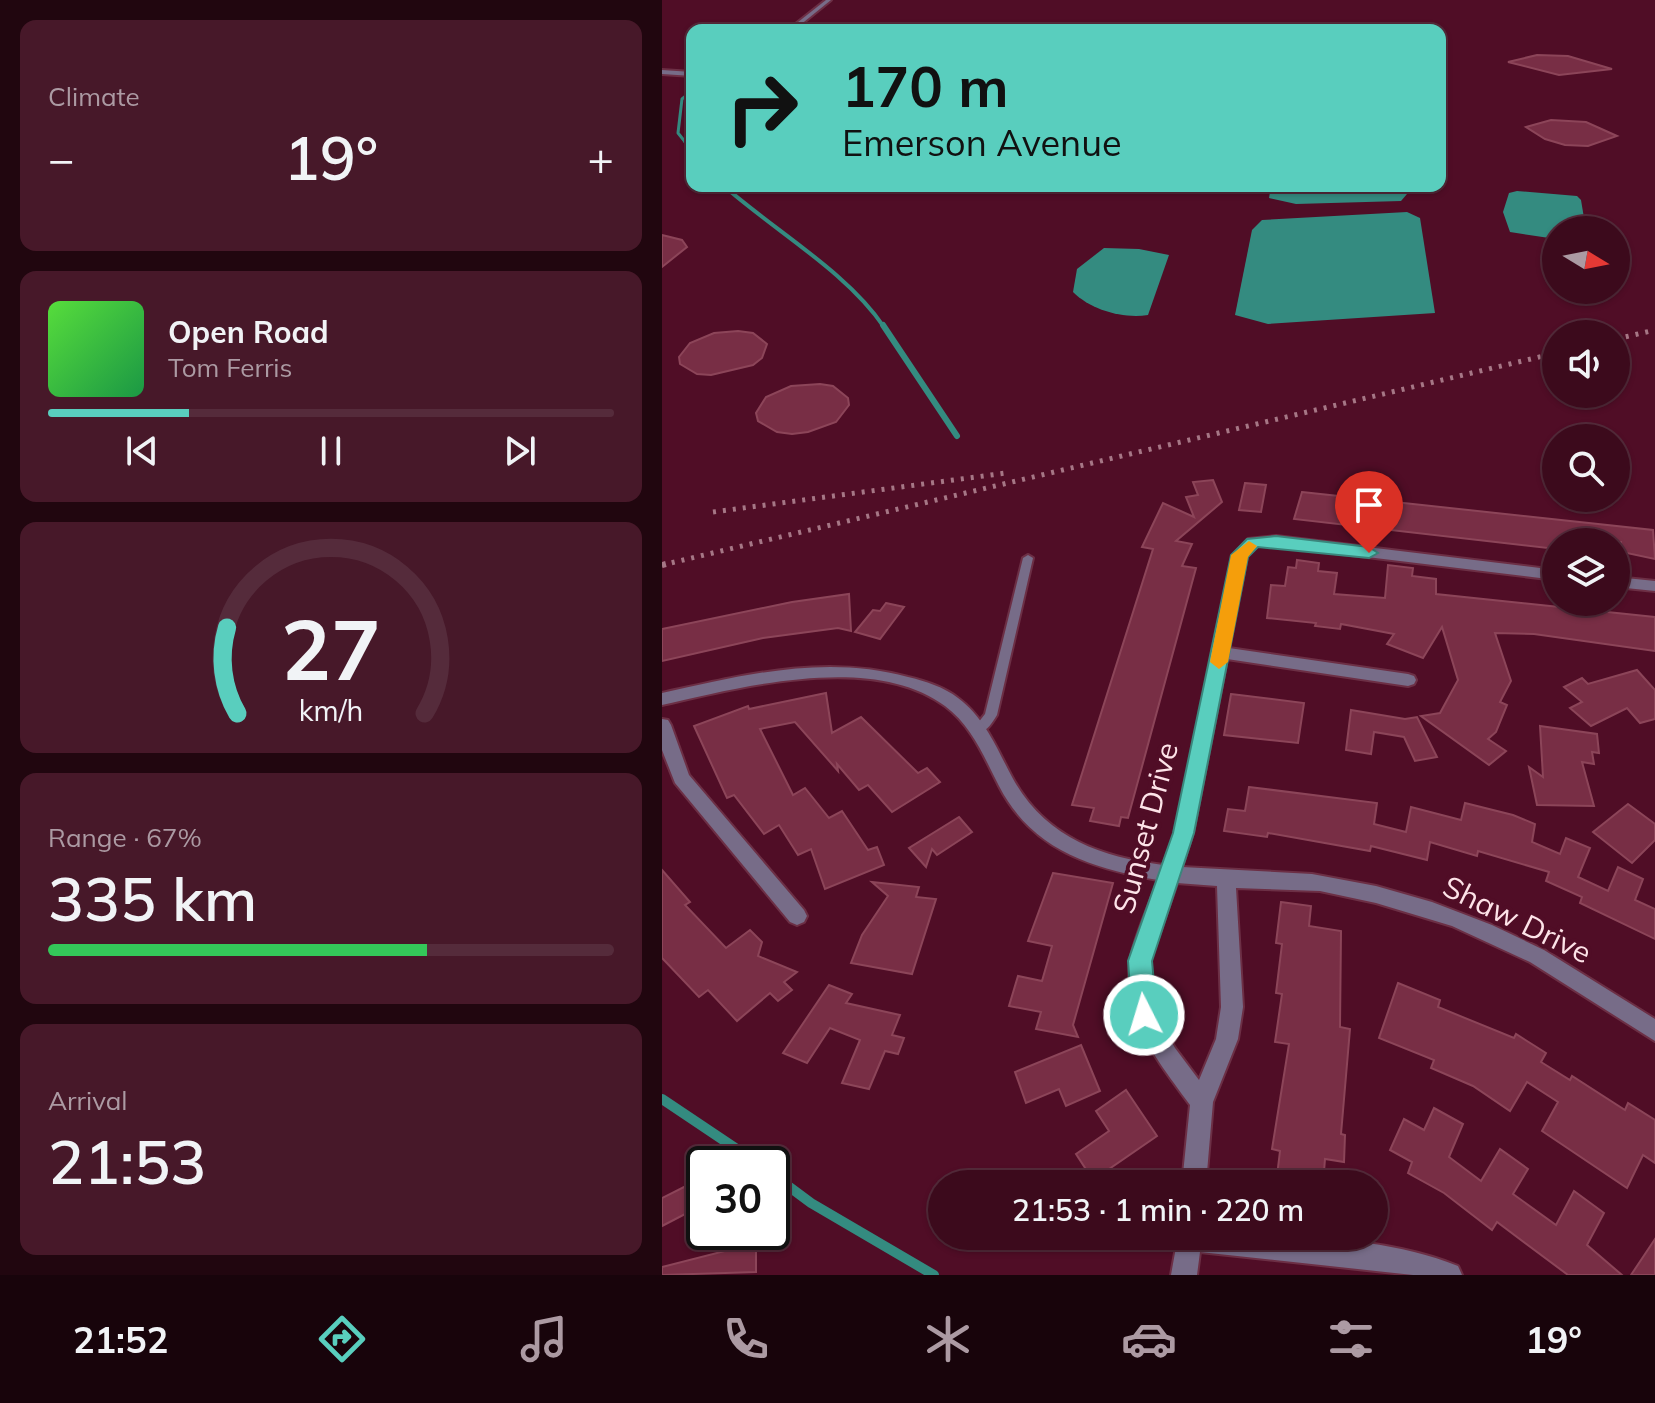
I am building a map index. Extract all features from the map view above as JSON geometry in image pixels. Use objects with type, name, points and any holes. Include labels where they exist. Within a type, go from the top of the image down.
[{"type":"street","name":"Sunset Drive","points":[[1202,1102],[1167,1055],[1144,1015],[1140,961],[1184,833],[1240,555],[1253,542],[1276,541],[1542,573]]},
{"type":"street","points":[[1630,583],[1655,586]]},
{"type":"street","points":[[1221,652],[1408,680]]},
{"type":"street","name":"Shaw Drive","points":[[662,699],[778,674],[831,669],[879,675],[926,688],[965,711],[980,728],[1015,804],[1037,828],[1078,850],[1171,875],[1316,882],[1416,904],[1537,956],[1655,1031]]},
{"type":"street","points":[[662,725],[681,778],[797,916]]},
{"type":"street","points":[[1195,1170],[1202,1102],[1227,1039],[1232,1007],[1226,879]]},
{"type":"street","points":[[1184,1275],[1188,1250]]},
{"type":"street","points":[[1309,1250],[1409,1261],[1449,1275]]},
{"type":"lane","points":[[799,24],[829,0]]},
{"type":"lane","points":[[662,72],[686,74]]},
{"type":"lane","points":[[980,728],[991,715],[1028,558]]},
{"type":"shaded area","points":[[1270,192],[1407,192],[1401,201],[1296,204],[1269,198]]},
{"type":"shaded area","points":[[1509,193],[1577,196],[1581,200],[1584,216],[1542,216],[1542,237],[1510,232],[1503,212]]},
{"type":"shaded area","points":[[1407,212],[1420,218],[1435,313],[1268,324],[1235,315],[1252,230],[1262,220]]},
{"type":"shaded area","points":[[1104,248],[1139,249],[1169,255],[1148,315],[1128,316],[1108,312],[1089,304],[1073,292],[1077,269]]},
{"type":"building","points":[[1537,55],[1568,56],[1612,69],[1559,75],[1508,62]]},
{"type":"building","points":[[1551,120],[1586,122],[1617,136],[1588,146],[1565,145],[1545,139],[1526,127]]},
{"type":"building","points":[[662,235],[682,240],[687,247],[662,267]]},
{"type":"building","points":[[714,333],[753,333],[767,344],[762,358],[753,365],[711,375],[697,374],[680,364],[679,357],[690,343]]},
{"type":"building","points":[[791,386],[833,386],[848,398],[849,405],[836,422],[792,434],[777,432],[758,421],[756,413],[766,397]]},
{"type":"building","points":[[1213,480],[1222,502],[1176,541],[1192,544],[1182,566],[1196,568],[1128,818],[1121,817],[1119,826],[1090,821],[1094,808],[1072,805],[1153,549],[1142,547],[1163,503],[1194,517],[1186,497],[1198,495],[1193,482]]},
{"type":"building","points":[[1245,483],[1266,485],[1261,512],[1239,510]]},
{"type":"building","points":[[1302,492],[1653,530],[1655,559],[1630,554],[1630,528],[1542,528],[1542,547],[1294,519]]},
{"type":"building","points":[[1297,560],[1319,563],[1318,571],[1337,573],[1334,594],[1385,598],[1388,565],[1413,568],[1412,576],[1436,579],[1436,594],[1542,605],[1542,616],[1630,614],[1655,617],[1655,651],[1534,634],[1495,633],[1511,681],[1500,702],[1507,705],[1496,732],[1488,739],[1506,751],[1489,765],[1421,716],[1440,713],[1458,680],[1442,627],[1423,658],[1387,644],[1394,634],[1341,624],[1340,629],[1267,618],[1271,585],[1285,586],[1288,567],[1296,568]]},
{"type":"building","points":[[849,594],[851,631],[838,628],[763,638],[662,661],[662,629],[792,602]]},
{"type":"building","points":[[886,603],[904,607],[880,639],[855,632],[873,610],[880,611]]},
{"type":"building","points":[[1637,670],[1655,690],[1655,719],[1640,723],[1627,708],[1591,726],[1570,708],[1582,702],[1564,687],[1582,678],[1588,684]]},
{"type":"building","points":[[826,693],[832,733],[861,717],[918,773],[927,768],[940,782],[892,812],[868,785],[859,790],[837,764],[838,771],[795,722],[760,729],[793,795],[805,788],[829,818],[842,811],[868,850],[877,847],[884,865],[825,889],[811,849],[798,855],[779,825],[764,834],[734,795],[727,798],[694,726],[748,706],[749,709]]},
{"type":"building","points":[[1231,694],[1304,703],[1298,743],[1224,735]]},
{"type":"building","points":[[1351,710],[1405,719],[1417,717],[1437,757],[1415,761],[1404,737],[1374,732],[1371,754],[1346,750]]},
{"type":"building","points":[[1540,726],[1597,734],[1599,753],[1592,752],[1594,764],[1582,762],[1594,806],[1537,805],[1529,767],[1543,777]]},
{"type":"building","points":[[1249,787],[1377,803],[1374,824],[1406,832],[1411,807],[1461,820],[1465,803],[1513,815],[1535,824],[1532,842],[1560,854],[1566,838],[1590,848],[1578,877],[1608,891],[1618,867],[1643,879],[1635,900],[1655,909],[1655,939],[1580,903],[1582,897],[1546,881],[1549,872],[1478,851],[1477,856],[1430,842],[1427,860],[1371,846],[1370,851],[1268,833],[1267,837],[1224,831],[1228,809],[1245,811]]},
{"type":"building","points":[[1628,804],[1655,824],[1655,840],[1632,863],[1593,832]]},
{"type":"building","points":[[959,817],[972,832],[937,855],[932,849],[926,867],[909,848]]},
{"type":"building","points":[[662,870],[690,902],[685,905],[726,948],[750,930],[762,942],[758,956],[797,972],[784,982],[792,990],[778,1001],[770,993],[737,1021],[708,990],[699,997],[662,958]]},
{"type":"building","points":[[1053,873],[1113,883],[1073,1025],[1078,1037],[1036,1029],[1041,1012],[1009,1006],[1018,976],[1042,981],[1052,946],[1028,941]]},
{"type":"building","points":[[872,882],[919,887],[916,897],[936,899],[912,974],[851,963],[862,935],[888,896]]},
{"type":"building","points":[[1281,902],[1311,906],[1309,926],[1341,931],[1340,1027],[1350,1029],[1341,1134],[1345,1135],[1344,1162],[1325,1159],[1324,1170],[1278,1170],[1280,1151],[1272,1149],[1289,1044],[1275,1042],[1282,994],[1276,993],[1282,944],[1276,943]]},
{"type":"building","points":[[1398,983],[1440,1000],[1438,1007],[1514,1038],[1516,1034],[1546,1053],[1541,1062],[1570,1080],[1572,1076],[1625,1110],[1628,1103],[1655,1120],[1655,1163],[1643,1155],[1627,1188],[1542,1131],[1558,1102],[1527,1082],[1510,1111],[1473,1086],[1431,1068],[1434,1060],[1379,1038]]},
{"type":"building","points":[[829,985],[852,994],[846,1003],[900,1015],[892,1035],[904,1038],[898,1054],[885,1051],[869,1089],[842,1083],[860,1040],[830,1028],[807,1063],[783,1053]]},
{"type":"building","points":[[1081,1045],[1100,1091],[1066,1106],[1059,1089],[1026,1103],[1015,1072]]},
{"type":"building","points":[[1126,1090],[1157,1136],[1108,1170],[1086,1170],[1076,1154],[1109,1131],[1096,1111]]},
{"type":"building","points":[[1434,1108],[1463,1124],[1449,1157],[1481,1181],[1500,1149],[1528,1169],[1513,1194],[1556,1225],[1574,1191],[1604,1213],[1587,1245],[1622,1275],[1568,1275],[1497,1222],[1492,1230],[1444,1193],[1408,1173],[1412,1162],[1390,1150],[1404,1119],[1424,1130]]},
{"type":"building","points":[[686,1186],[686,1214],[662,1226],[662,1198]]},
{"type":"building","points":[[1655,1239],[1655,1275],[1631,1275]]},
{"type":"building","points":[[729,1250],[756,1250],[756,1272],[662,1275],[662,1267]]},
{"type":"waterway","points":[[686,96],[682,99],[678,133],[686,143]]},
{"type":"waterway","points":[[731,192],[831,270],[869,307],[884,327]]},
{"type":"waterway","points":[[883,325],[957,436]]},
{"type":"waterway","points":[[662,1099],[732,1146]]},
{"type":"waterway","points":[[790,1187],[811,1203],[934,1275]]},
{"type":"railway","points":[[1630,336],[1655,330]]},
{"type":"railway","points":[[666,564],[662,565],[1542,356]]},
{"type":"railway","points":[[713,512],[1006,473]]},
{"type":"slow traffic","points":[[1219,662],[1240,555],[1249,546]]},
{"type":"route","points":[[1144,1015],[1140,961],[1184,833],[1240,555],[1253,542],[1276,541],[1369,553]]}]
